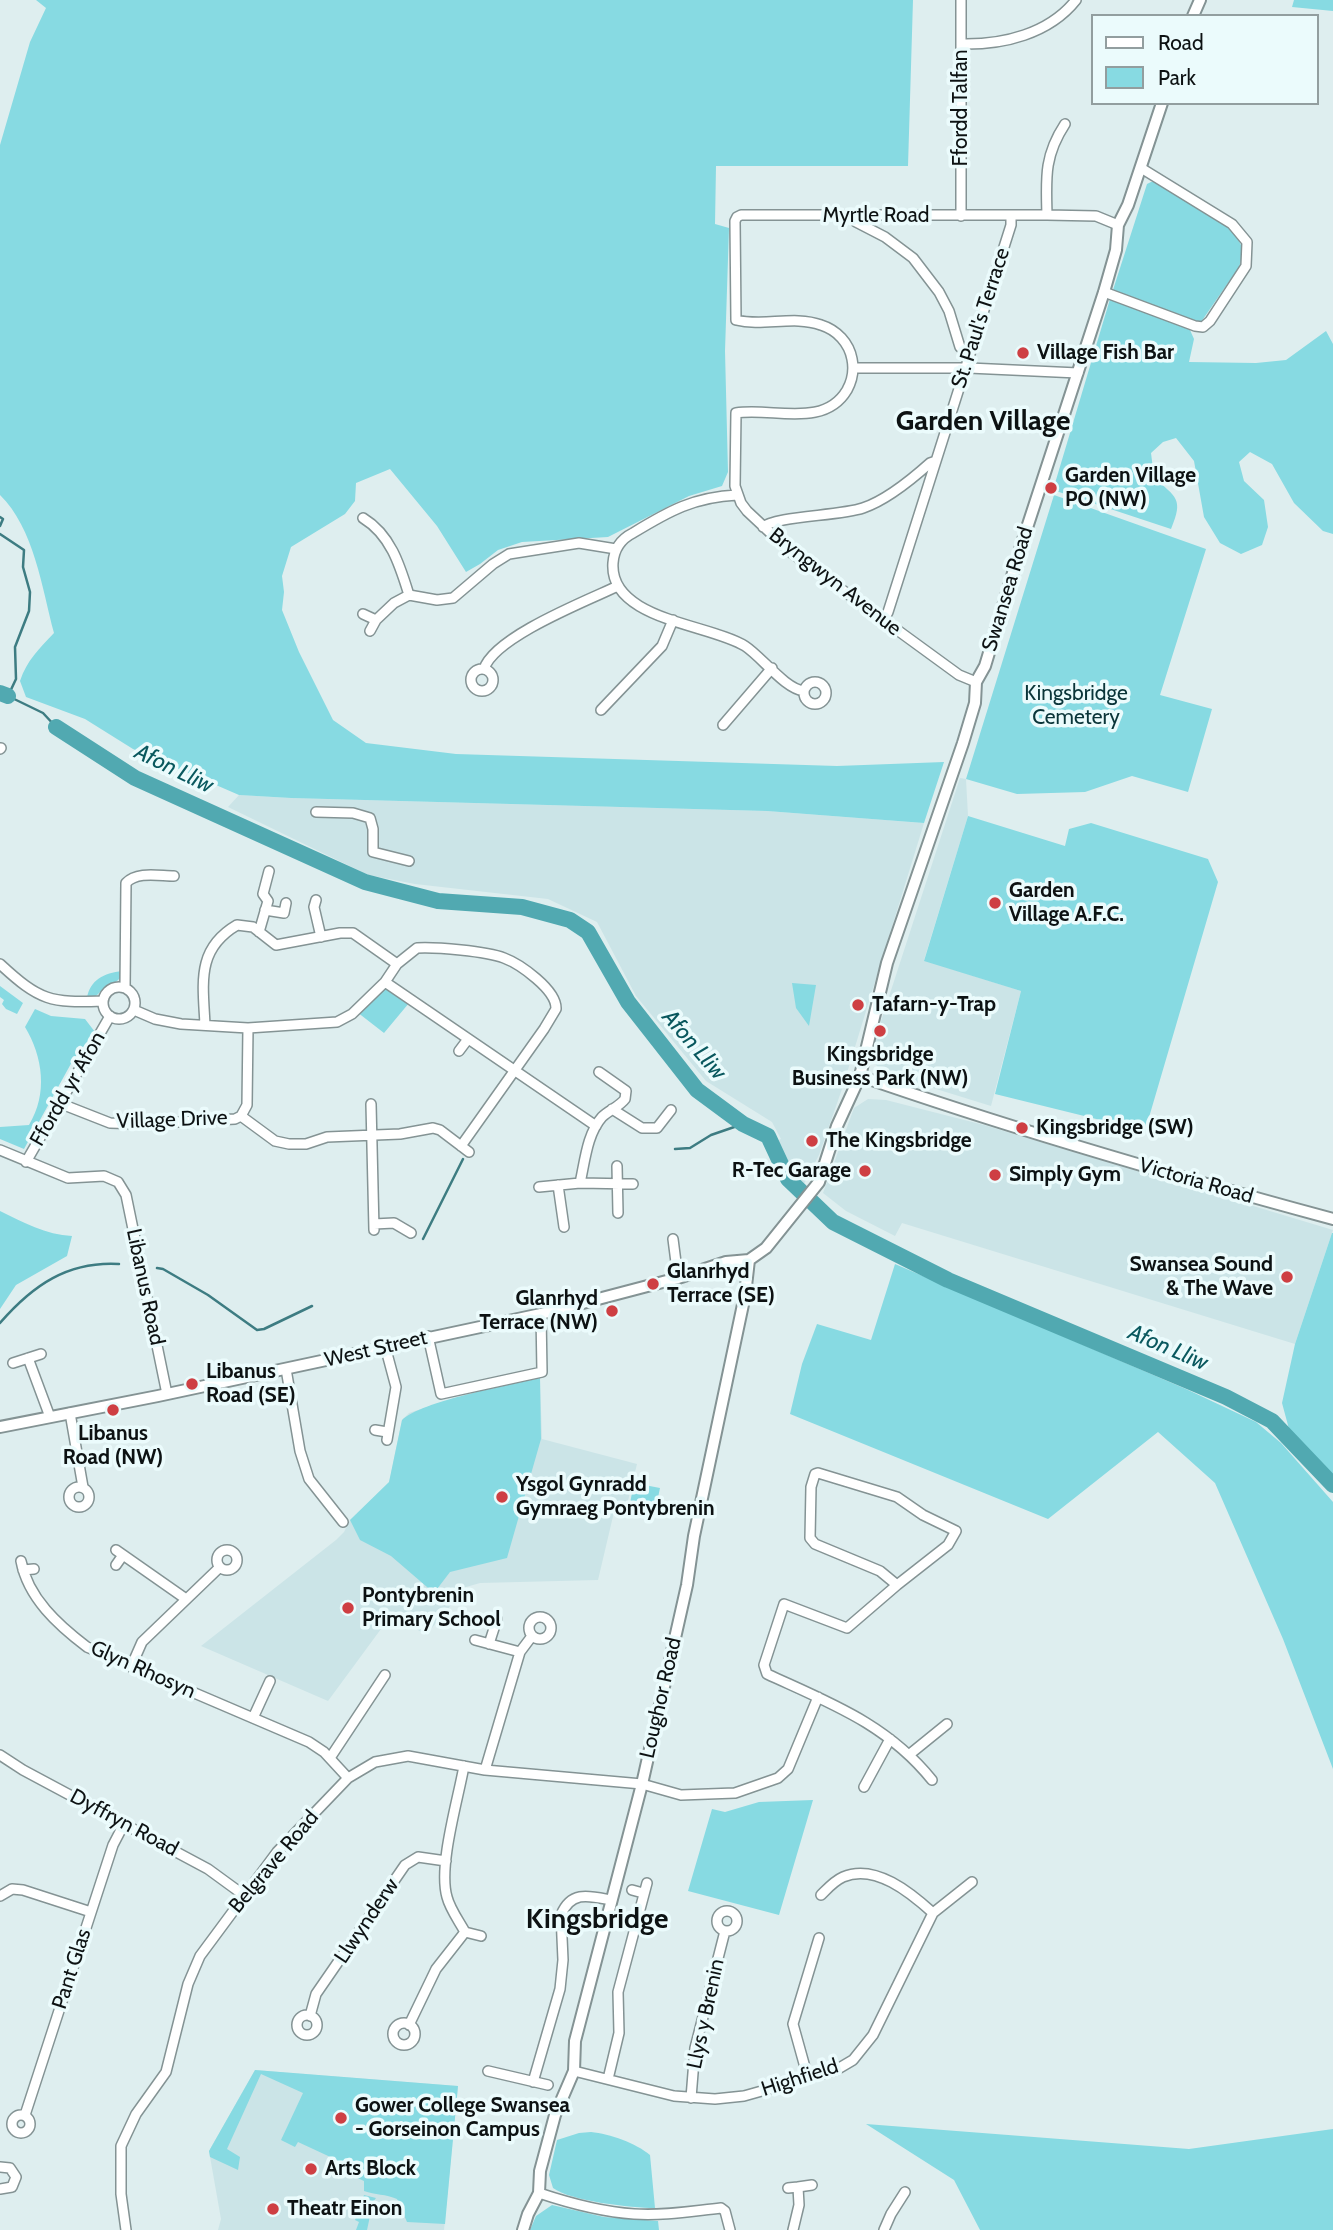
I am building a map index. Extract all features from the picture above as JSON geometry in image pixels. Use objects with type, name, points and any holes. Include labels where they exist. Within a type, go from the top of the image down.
[{"type":"main road","name":"Swansea Road","points":[[749,1260],[766,1248],[819,1182],[837,1126],[860,1076],[887,963],[975,703],[976,682],[985,666],[1104,292],[1116,250],[1118,225],[1128,205],[1161,105]]},
{"type":"main road","name":"Victoria Road","points":[[860,1076],[964,1112],[1239,1194],[1333,1219]]},
{"type":"main road","name":"West Street","points":[[0,1427],[541,1314],[678,1278],[726,1262],[749,1260]]},
{"type":"main road","name":"Loughor Road","points":[[523,2230],[539,2193],[540,2171],[553,2122],[573,2071],[575,2041],[642,1784],[687,1585],[745,1295],[749,1260]]},
{"type":"street","name":"Ffordd Talfan","points":[[961,0],[961,216]]},
{"type":"street","points":[[961,44],[1000,41],[1034,32],[1065,12],[1076,0]]},
{"type":"street","points":[[1047,215],[1048,157],[1065,124]]},
{"type":"street","points":[[1104,292],[1203,327],[1210,321],[1246,266],[1247,242],[1232,224],[1141,168]]},
{"type":"street","name":"St. Paul's Terrace","points":[[883,620],[888,612],[1011,225],[1011,215]]},
{"type":"street","points":[[853,216],[856,222],[885,237],[913,258],[939,292],[960,347],[968,355]]},
{"type":"street","name":"Myrtle Road","points":[[853,368],[846,344],[835,332],[824,326],[802,321],[736,320],[737,217],[1096,216],[1118,225]]},
{"type":"street","points":[[804,691],[791,686],[744,646],[642,608],[618,586],[613,564],[616,549],[630,534],[681,507],[709,496],[737,495],[734,475],[736,413],[803,413],[826,409],[846,392],[853,368],[965,368],[1078,373]]},
{"type":"street","points":[[763,527],[773,521],[828,516],[863,508],[888,495],[936,461]]},
{"type":"street","name":"Bryngwyn Avenue","points":[[737,495],[747,511],[793,554],[959,676],[976,682]]},
{"type":"street","points":[[363,518],[374,521],[392,548],[409,596]]},
{"type":"street","points":[[370,631],[376,620],[394,603],[409,596],[437,600],[453,598],[492,564],[509,554],[579,543],[616,549]]},
{"type":"street","points":[[484,669],[486,661],[494,652],[516,636],[618,586]]},
{"type":"street","points":[[363,614],[376,620]]},
{"type":"street","points":[[601,710],[614,705],[662,646],[673,620]]},
{"type":"street","points":[[723,725],[772,668]]},
{"type":"street","points":[[316,812],[353,813],[370,818],[373,852],[409,861]]},
{"type":"street","points":[[259,932],[268,901],[263,894],[269,871]]},
{"type":"street","points":[[125,988],[126,883],[139,876],[174,876]]},
{"type":"street","points":[[316,900],[314,907],[321,937]]},
{"type":"street","points":[[265,910],[284,913],[286,904]]},
{"type":"street","points":[[205,1025],[204,969],[208,953],[223,933],[237,925],[244,925],[259,932],[276,945],[353,933],[397,964]]},
{"type":"street","points":[[134,1010],[168,1022],[248,1028],[337,1022],[352,1014],[386,982],[397,964],[417,948],[490,955],[513,963],[552,994],[556,1009],[513,1071],[465,1149],[440,1130],[433,1128],[400,1134],[327,1137],[306,1144],[289,1144],[275,1141],[241,1116]]},
{"type":"street","points":[[0,964],[18,981],[48,999],[64,1002],[103,1001]]},
{"type":"street","points":[[386,982],[596,1126]]},
{"type":"street","points":[[125,988],[133,994],[134,1010],[121,1019],[110,1016],[104,1010],[103,1001],[111,989],[125,988]]},
{"type":"street","name":"Ffordd yr Afon","points":[[26,1162],[110,1016]]},
{"type":"street","name":"Village Drive","points":[[59,1103],[110,1123],[229,1121],[241,1116],[247,1105],[248,1028]]},
{"type":"street","points":[[459,1051],[468,1039]]},
{"type":"street","points":[[580,1183],[596,1126],[604,1115],[622,1103],[626,1091],[599,1072]]},
{"type":"street","points":[[371,1104],[374,1227],[394,1223],[411,1233]]},
{"type":"street","points":[[612,1109],[642,1128],[657,1128],[671,1110]]},
{"type":"street","points":[[0,1150],[26,1162]]},
{"type":"street","name":"Libanus Road","points":[[26,1162],[68,1178],[104,1176],[118,1181],[126,1195],[167,1394]]},
{"type":"street","points":[[617,1166],[618,1213]]},
{"type":"street","points":[[539,1187],[580,1183],[632,1184]]},
{"type":"street","points":[[558,1185],[564,1227]]},
{"type":"street","points":[[673,1239],[678,1278]]},
{"type":"street","points":[[428,1336],[441,1394],[542,1372],[541,1314]]},
{"type":"street","points":[[375,1430],[387,1436],[396,1387],[385,1346]]},
{"type":"street","points":[[13,1363],[41,1354]]},
{"type":"street","points":[[27,1358],[50,1417]]},
{"type":"street","points":[[286,1369],[300,1451],[309,1479],[343,1522]]},
{"type":"street","points":[[70,1413],[83,1488]]},
{"type":"street","points":[[897,1585],[880,1571],[815,1544],[810,1538],[811,1487],[815,1474],[897,1497],[923,1515],[956,1531],[948,1545],[847,1628],[784,1604],[764,1665],[767,1674],[884,1732],[910,1754],[932,1780]]},
{"type":"street","points":[[116,1565],[119,1552],[186,1599]]},
{"type":"street","name":"Glyn Rhosyn","points":[[34,1569],[22,1565],[43,1606],[69,1633],[93,1650],[309,1742],[330,1758],[348,1779]]},
{"type":"street","points":[[131,1667],[142,1642],[220,1567]]},
{"type":"street","points":[[489,1644],[496,1619]]},
{"type":"street","points":[[485,1770],[520,1652],[532,1636]]},
{"type":"street","points":[[475,1640],[520,1652]]},
{"type":"street","points":[[330,1758],[385,1675]]},
{"type":"street","points":[[253,1718],[270,1681]]},
{"type":"street","name":"Belgrave Road","points":[[127,2230],[121,2194],[121,2146],[136,2115],[166,2072],[188,1984],[200,1956],[277,1852],[348,1779],[375,1762],[408,1756],[485,1770],[642,1784],[681,1795],[734,1793],[778,1778],[788,1769],[818,1697]]},
{"type":"street","points":[[910,1754],[947,1724]]},
{"type":"street","points":[[864,1787],[890,1738]]},
{"type":"street","name":"Dyffryn Road","points":[[0,1755],[23,1770],[208,1868],[245,1896]]},
{"type":"street","points":[[464,1766],[444,1884],[447,1900],[465,1931],[481,1936]]},
{"type":"street","name":"Pant Glas","points":[[25,2116],[113,1845],[124,1824]]},
{"type":"street","name":"Llwynderw","points":[[310,2016],[316,1994],[405,1866],[418,1857],[446,1861]]},
{"type":"street","points":[[821,1895],[841,1877],[865,1874],[909,1892],[933,1913]]},
{"type":"street","name":"Highfield","points":[[573,2071],[674,2096],[715,2099],[744,2096],[836,2070],[853,2060],[873,2035],[933,1913],[972,1882]]},
{"type":"street","points":[[608,2079],[619,2033],[618,1992],[647,1883]]},
{"type":"street","points":[[0,1896],[12,1889],[23,1890],[91,1912]]},
{"type":"street","points":[[632,1890],[643,1893]]},
{"type":"street","points":[[533,2082],[560,1989],[563,1960],[561,1915],[564,1908],[569,1901],[580,1895],[611,1900]]},
{"type":"street","points":[[409,2025],[436,1969],[465,1931]]},
{"type":"street","name":"Llys y Brenin","points":[[691,2098],[695,2048],[725,1931]]},
{"type":"street","points":[[808,2078],[793,2024],[819,1938]]},
{"type":"street","points":[[488,2071],[548,2085]]},
{"type":"street","points":[[0,2167],[10,2168],[16,2177],[12,2187],[0,2190]]},
{"type":"street","points":[[793,2230],[799,2205],[793,2187],[812,2185]]},
{"type":"street","points":[[884,2230],[905,2192]]},
{"type":"street","points":[[539,2193],[632,2214],[721,2208],[725,2211],[730,2230]]},
{"type":"shaded area","points":[[960,778],[966,779],[968,816],[924,960],[1021,991],[991,1106],[891,1075],[879,1069],[871,1052]]},
{"type":"shaded area","points":[[239,795],[767,811],[924,823],[842,1089],[819,1155],[804,1184],[796,1192],[774,1142],[781,1139],[772,1122],[706,1081],[636,996],[597,922],[548,899],[415,884],[368,875],[228,807]]},
{"type":"shaded area","points":[[868,1099],[886,1100],[984,1125],[1333,1230],[1295,1344],[902,1223],[895,1236],[846,1211],[823,1193],[854,1108]]},
{"type":"shaded area","name":"Ysgol Gynradd Gymraeg Pontybrenin","points":[[540,1378],[542,1439],[637,1464],[625,1513],[614,1512],[598,1580],[480,1583],[466,1587],[426,1635],[392,1614],[328,1701],[201,1646],[336,1540],[350,1520],[389,1483],[402,1420],[409,1413]]},
{"type":"shaded area","name":"Gower College Swansea - Gorseinon Campus","points":[[255,2070],[458,2086],[444,2230],[218,2230],[221,2219],[209,2151]]},
{"type":"green space","points":[[36,0],[913,0],[908,166],[716,166],[715,224],[729,228],[725,351],[728,472],[722,486],[689,496],[608,537],[522,542],[498,550],[466,572],[437,526],[390,469],[356,483],[355,501],[345,514],[291,547],[282,576],[282,610],[299,652],[333,720],[366,743],[456,754],[837,766],[944,762],[924,823],[767,811],[239,795],[133,749],[85,719],[26,697],[20,681],[26,667],[54,633],[29,541],[12,509],[0,495],[0,145],[30,42],[46,8]]},
{"type":"green space","points":[[1294,0],[1333,0],[1333,11],[1292,7]]},
{"type":"green space","points":[[1157,182],[1216,218],[1236,236],[1241,245],[1239,267],[1201,322],[1195,324],[1112,293],[1147,184]]},
{"type":"green space","points":[[1110,299],[1190,330],[1194,339],[1189,362],[1256,363],[1286,360],[1326,331],[1333,344],[1333,534],[1323,531],[1294,503],[1272,464],[1250,452],[1239,462],[1244,481],[1264,500],[1268,527],[1262,545],[1241,554],[1220,543],[1204,517],[1194,461],[1176,438],[1163,442],[1151,453],[1154,477],[1176,499],[1177,511],[1171,529],[1053,490]]},
{"type":"green space","name":"Kingsbridge Cemetery","points":[[1054,495],[1206,549],[1160,695],[1212,709],[1188,792],[1132,776],[1085,792],[1017,794],[966,779]]},
{"type":"green space","points":[[968,816],[1065,846],[1069,829],[1091,823],[1208,859],[1218,882],[1145,1131],[995,1094],[1021,991],[924,961]]},
{"type":"green space","points":[[122,971],[117,981],[96,996],[87,998],[91,986],[99,978]]},
{"type":"green space","points":[[792,983],[816,985],[809,1026],[796,1008]]},
{"type":"green space","points":[[0,986],[23,1003],[17,1014],[2,1004],[4,1000],[0,997]]},
{"type":"green space","points":[[385,986],[409,1003],[384,1033],[357,1012]]},
{"type":"green space","points":[[35,1009],[51,1016],[85,1019],[95,1032],[73,1060],[24,1149],[0,1139],[0,1127],[29,1125],[39,1101],[39,1063],[25,1027]]},
{"type":"green space","points":[[0,1211],[44,1231],[72,1236],[67,1256],[16,1285],[0,1309]]},
{"type":"green space","points":[[1332,1233],[1333,1481],[1289,1429],[1282,1403],[1295,1344]]},
{"type":"green space","points":[[895,1264],[1186,1389],[1256,1422],[1281,1443],[1333,1502],[1333,1769],[1283,1639],[1215,1483],[1158,1432],[1048,1519],[790,1414],[802,1364],[817,1324],[871,1340]]},
{"type":"green space","name":"Ysgol Gynradd Gymraeg Pontybrenin","points":[[540,1378],[541,1439],[507,1558],[450,1572],[434,1593],[391,1556],[360,1540],[350,1520],[389,1482],[402,1420],[412,1413],[446,1400]]},
{"type":"green space","points":[[634,1483],[660,1488],[652,1518],[628,1513]]},
{"type":"green space","points":[[813,1800],[779,1915],[688,1891],[712,1809],[725,1812],[759,1802]]},
{"type":"green space","points":[[255,2070],[458,2086],[445,2224],[407,2222],[397,2199],[364,2191],[364,2181],[336,2168],[339,2161],[298,2142],[295,2147],[281,2140],[303,2093],[261,2074],[227,2149],[240,2157],[238,2170],[210,2157],[209,2151]]},
{"type":"green space","points":[[866,2124],[1189,2149],[1333,2129],[1333,2230],[980,2230],[954,2180]]},
{"type":"green space","points":[[591,2132],[622,2140],[650,2155],[655,2208],[587,2200],[553,2188],[549,2175],[557,2140]]},
{"type":"green space","points":[[364,2195],[376,2198],[367,2230],[356,2230],[359,2222],[355,2220]]},
{"type":"green space","points":[[552,2205],[604,2217],[658,2221],[659,2230],[530,2230],[536,2216]]},
{"type":"waterway","points":[[0,517],[3,519],[0,526]]},
{"type":"waterway","points":[[0,534],[24,550],[23,567],[30,592],[29,611],[15,647],[16,679],[8,696],[43,713],[56,727]]},
{"type":"waterway","name":"Afon Lliw","points":[[0,693],[8,696]]},
{"type":"waterway","name":"Afon Lliw","points":[[56,727],[135,778],[365,882],[438,901],[522,907],[570,920],[588,932],[628,1002],[697,1090],[743,1124],[768,1136],[788,1179],[833,1222],[948,1280],[1226,1397],[1272,1421],[1333,1485]]},
{"type":"waterway","points":[[675,1149],[690,1148],[711,1135],[743,1124]]},
{"type":"waterway","points":[[423,1239],[463,1159]]},
{"type":"waterway","points":[[0,1323],[25,1297],[53,1278],[84,1267],[119,1264]]},
{"type":"waterway","points":[[157,1268],[208,1295],[257,1330],[312,1306]]},
{"type":"place","name":"Village Fish Bar","points":[[1023,353]]},
{"type":"place","name":"Garden Village PO (NW)","points":[[1051,488]]},
{"type":"place","name":"Garden Village A.F.C.","points":[[995,903]]},
{"type":"place","name":"Tafarn-y-Trap","points":[[858,1005]]},
{"type":"place","name":"Kingsbridge Business Park (NW)","points":[[880,1031]]},
{"type":"place","name":"Kingsbridge (SW)","points":[[1022,1128]]},
{"type":"place","name":"The Kingsbridge","points":[[812,1141]]},
{"type":"place","name":"R-Tec Garage","points":[[865,1171]]},
{"type":"place","name":"Simply Gym","points":[[995,1175]]},
{"type":"place","name":"Swansea Sound & The Wave","points":[[1287,1277]]},
{"type":"place","name":"Glanrhyd Terrace (SE)","points":[[653,1284]]},
{"type":"place","name":"Glanrhyd Terrace (NW)","points":[[612,1311]]},
{"type":"place","name":"Libanus Road (SE)","points":[[192,1384]]},
{"type":"place","name":"Libanus Road (NW)","points":[[113,1410]]},
{"type":"place","name":"Ysgol Gynradd Gymraeg Pontybrenin","points":[[502,1497]]},
{"type":"place","name":"Pontybrenin Primary School","points":[[348,1608]]},
{"type":"place","name":"Gower College Swansea - Gorseinon Campus","points":[[341,2118]]},
{"type":"place","name":"Arts Block","points":[[311,2169]]},
{"type":"place","name":"Theatr Einon","points":[[273,2209]]},
{"type":"district","name":"Garden Village","points":[[983,422]]},
{"type":"district","name":"Kingsbridge","points":[[597,1920]]}]
